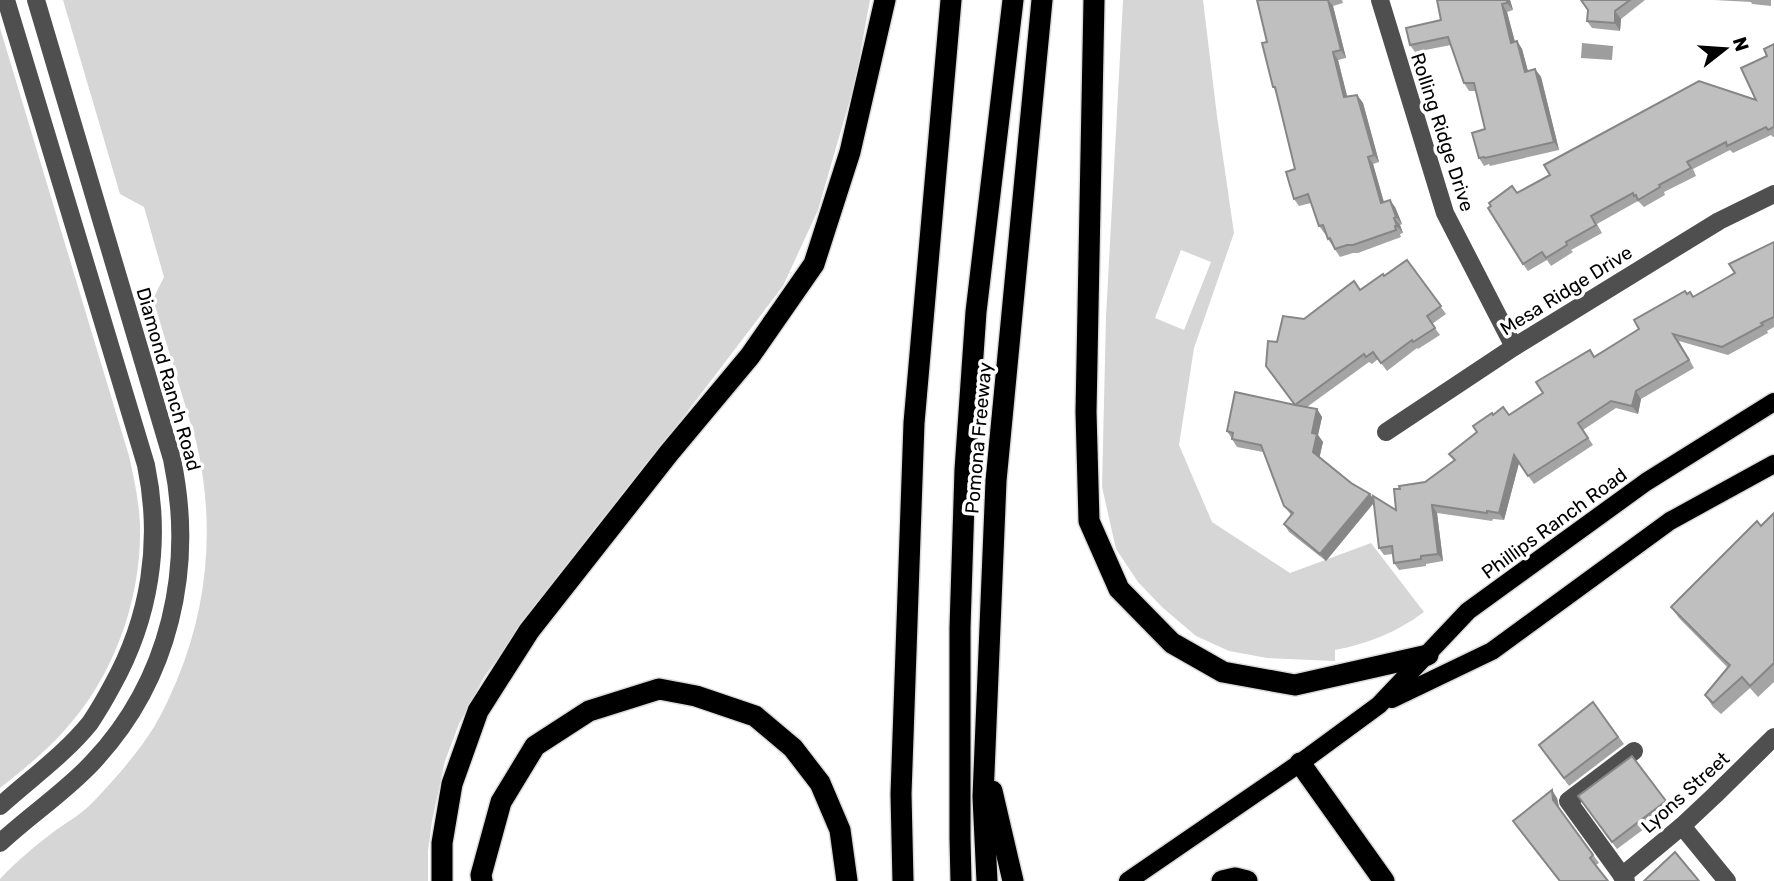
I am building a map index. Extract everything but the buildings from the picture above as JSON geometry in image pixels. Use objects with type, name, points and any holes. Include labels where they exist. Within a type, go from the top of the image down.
[{"type":"highway","points":[[442,881],[442,844],[452,784],[478,711],[529,631],[669,453],[750,356],[814,264],[850,152],[885,0]]},
{"type":"highway","points":[[903,881],[901,794],[914,423],[951,0]]},
{"type":"highway","points":[[961,881],[960,641],[965,470],[976,312],[1013,0]]},
{"type":"highway","name":"Pomona Freeway","points":[[987,881],[983,797],[996,481],[1042,0]]},
{"type":"highway","points":[[1094,0],[1086,412],[1089,521],[1119,589],[1172,643],[1223,672],[1295,685],[1428,655]]},
{"type":"highway","points":[[482,881],[481,875],[501,802],[535,746],[589,711],[659,689],[696,696],[755,716],[793,748],[820,783],[840,830],[847,881]]},
{"type":"highway","points":[[985,757],[1013,881]]},
{"type":"highway","points":[[1300,763],[1384,881]]},
{"type":"highway","points":[[1222,881],[1235,878],[1247,881]]},
{"type":"main road","name":"Phillips Ranch Road","points":[[1128,881],[1300,763],[1379,705],[1468,611],[1646,482],[1774,402]]},
{"type":"main road","name":"Phillips Ranch Road","points":[[1379,705],[1492,651],[1670,521],[1774,464]]},
{"type":"street","points":[[0,806],[78,736],[96,714],[117,677],[143,615],[152,562],[153,528],[149,482],[143,457],[6,0]]},
{"type":"street","name":"Diamond Ranch Road","points":[[0,843],[93,762],[135,707],[154,667],[170,621],[181,548],[179,502],[172,458],[36,0]]},
{"type":"street","name":"Rolling Ridge Drive","points":[[1380,0],[1445,213],[1514,346]]},
{"type":"street","name":"Mesa Ridge Drive","points":[[1386,432],[1514,346],[1719,221],[1774,194]]},
{"type":"street","name":"Lyons Street","points":[[1624,878],[1716,795],[1774,737]]},
{"type":"street","points":[[1624,878],[1568,801],[1634,751]]},
{"type":"street","points":[[1682,826],[1727,881]]},
{"type":"shaded area","points":[[63,0],[870,0],[855,82],[818,210],[783,286],[594,529],[484,677],[459,724],[445,761],[432,821],[428,881],[0,881],[6,872],[34,847],[90,805],[126,766],[154,727],[172,692],[188,651],[206,562],[206,501],[196,441],[153,299],[164,277],[144,207],[120,194]]},
{"type":"shaded area","points":[[1123,0],[1203,0],[1234,233],[1194,348],[1179,445],[1212,522],[1290,573],[1371,543],[1424,612],[1382,636],[1335,650],[1335,661],[1267,658],[1229,651],[1196,636],[1163,608],[1138,582],[1116,549],[1102,487],[1106,317]],"holes":[[[1181,250],[1211,262],[1184,330],[1155,318]]]},
{"type":"shaded area","points":[[0,28],[129,456],[140,525],[136,580],[122,635],[111,661],[82,710],[64,731],[34,761],[0,788]]},
{"type":"shaded area","points":[[1582,43],[1613,46],[1612,60],[1581,58]]}]
